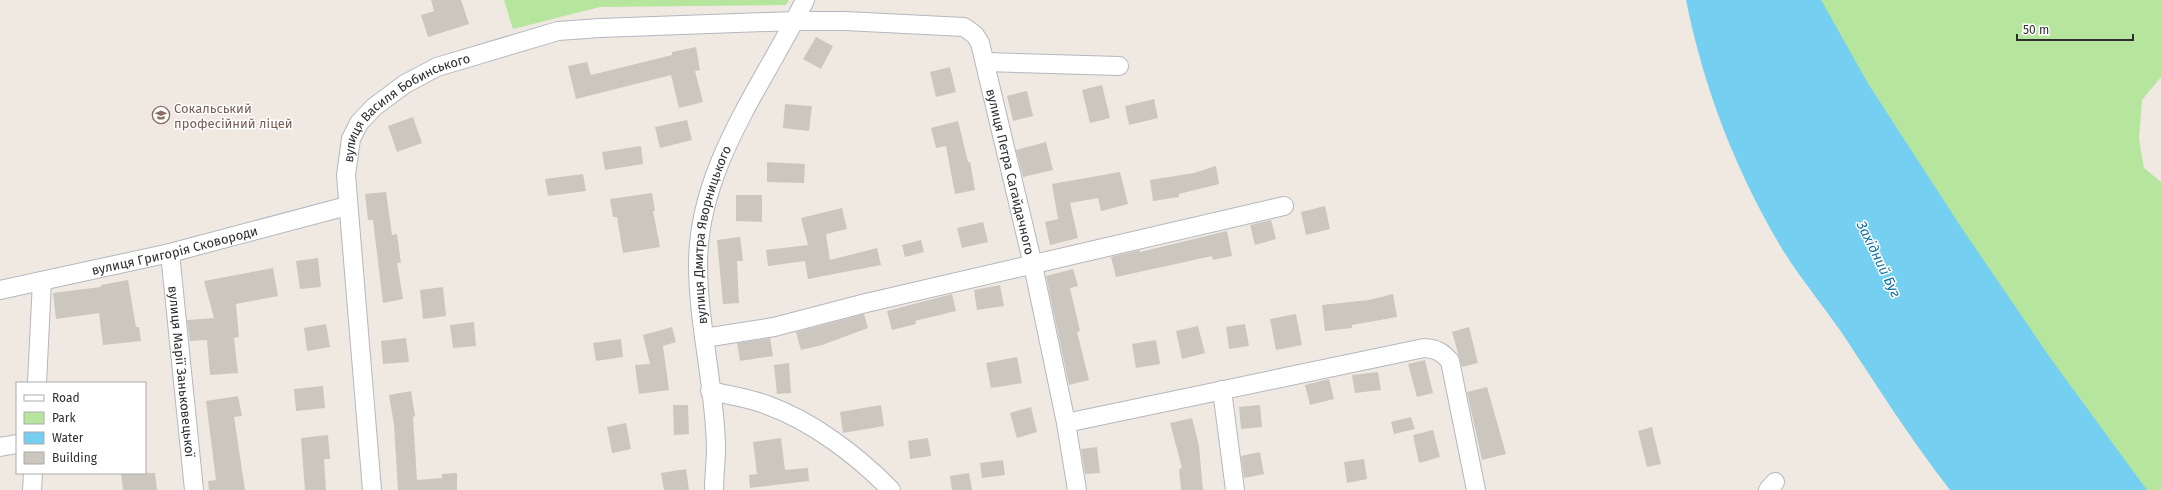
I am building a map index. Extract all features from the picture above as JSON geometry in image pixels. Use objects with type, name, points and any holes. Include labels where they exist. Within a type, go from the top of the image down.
[{"type":"street","name":"вулиця Дмитра Яворницького","points":[[714,490],[716,447],[704,338],[698,263],[701,228],[708,194],[719,162],[733,132],[805,0]]},
{"type":"street","name":"вулиця Петра Сагайдачного","points":[[794,21],[845,21],[964,27],[976,35],[986,62],[1033,265],[1066,423],[1078,490]]},
{"type":"street","name":"вулиця Василя Бобинського","points":[[372,490],[347,206],[346,175],[351,139],[359,123],[374,107],[399,88],[437,67],[558,32],[600,28],[794,21]]},
{"type":"street","points":[[986,62],[1119,66]]},
{"type":"street","name":"вулиця Григорія Сковороди","points":[[0,290],[170,253],[347,206]]},
{"type":"street","points":[[704,338],[774,327],[1284,206]]},
{"type":"street","name":"вулиця Марії Заньковецької","points":[[170,253],[194,490]]},
{"type":"street","points":[[37,382],[42,280]]},
{"type":"street","points":[[1066,423],[1424,348],[1442,351],[1450,361],[1476,490]]},
{"type":"street","points":[[1222,390],[1235,490]]},
{"type":"street","points":[[710,391],[767,405],[802,420],[868,467],[891,490]]},
{"type":"street","points":[[0,447],[16,444]]},
{"type":"street","points":[[32,490],[33,474]]},
{"type":"green space","points":[[504,0],[789,0],[786,5],[600,7],[513,29]]},
{"type":"green space","points":[[1782,0],[2161,0],[2161,77],[2142,100],[2139,139],[2144,168],[2161,182],[2161,490],[2088,490]]},
{"type":"water","name":"Західний Буг","points":[[1686,0],[1821,0],[1869,85],[1961,227],[2051,359],[2147,490],[1950,490],[1881,393],[1842,333],[1805,283],[1784,252],[1767,222],[1751,192],[1724,130],[1702,66]]},
{"type":"building","points":[[431,0],[461,0],[469,24],[428,37],[421,15],[434,11]]},
{"type":"building","points":[[816,37],[833,46],[821,69],[803,59]]},
{"type":"building","points":[[696,47],[700,70],[695,71],[703,102],[679,108],[671,75],[576,99],[568,66],[587,62],[591,75],[672,55],[672,52]]},
{"type":"building","points":[[950,67],[956,92],[936,97],[930,72]]},
{"type":"building","points":[[1102,85],[1110,118],[1090,123],[1082,90]]},
{"type":"building","points":[[1027,91],[1033,116],[1013,121],[1007,96]]},
{"type":"building","points":[[1154,99],[1158,118],[1129,125],[1125,106]]},
{"type":"building","points":[[785,104],[812,106],[809,131],[783,128]]},
{"type":"building","points":[[413,117],[422,143],[397,152],[388,126]]},
{"type":"building","points":[[687,120],[692,140],[660,148],[655,127]]},
{"type":"building","points":[[958,121],[968,162],[970,162],[975,190],[955,194],[946,146],[936,148],[931,128]]},
{"type":"building","points":[[1046,142],[1053,170],[1023,177],[1016,150]]},
{"type":"building","points":[[641,146],[643,164],[605,170],[602,152]]},
{"type":"building","points":[[767,162],[805,164],[804,183],[767,182]]},
{"type":"building","points":[[1216,166],[1219,184],[1179,194],[1179,197],[1153,201],[1150,180],[1194,173]]},
{"type":"building","points":[[1120,172],[1128,204],[1101,211],[1098,198],[1070,203],[1078,238],[1050,245],[1045,222],[1058,219],[1052,184]]},
{"type":"building","points":[[583,174],[586,191],[548,196],[545,179]]},
{"type":"building","points":[[386,192],[392,235],[397,234],[401,263],[397,263],[403,299],[383,303],[373,220],[368,220],[365,194]]},
{"type":"building","points":[[652,193],[655,211],[653,211],[660,247],[623,253],[617,217],[613,217],[610,199]]},
{"type":"building","points":[[736,195],[762,195],[762,222],[736,221]]},
{"type":"building","points":[[1325,206],[1330,229],[1306,235],[1301,212]]},
{"type":"building","points":[[842,208],[847,229],[826,234],[830,260],[877,248],[881,265],[808,279],[805,261],[768,266],[766,250],[808,245],[801,218]]},
{"type":"building","points":[[1271,220],[1276,239],[1255,245],[1250,225]]},
{"type":"building","points":[[983,222],[988,242],[962,248],[957,228]]},
{"type":"building","points":[[1227,231],[1232,256],[1213,260],[1212,256],[1116,277],[1111,257],[1140,250],[1140,252]]},
{"type":"building","points":[[740,237],[743,261],[737,261],[739,303],[723,304],[717,240]]},
{"type":"building","points":[[921,240],[924,252],[905,257],[902,245]]},
{"type":"building","points":[[318,258],[321,287],[300,289],[296,261]]},
{"type":"building","points":[[273,268],[278,296],[236,304],[239,337],[234,338],[238,373],[210,375],[207,340],[190,341],[187,320],[214,318],[204,281]]},
{"type":"building","points":[[1073,269],[1078,286],[1070,288],[1080,331],[1077,332],[1089,380],[1069,385],[1046,276]]},
{"type":"building","points":[[128,280],[136,327],[139,327],[141,341],[103,345],[99,313],[56,319],[53,293],[101,287],[101,285]]},
{"type":"building","points":[[1000,285],[1004,306],[977,310],[974,290]]},
{"type":"building","points":[[443,287],[446,316],[423,319],[420,290]]},
{"type":"building","points":[[952,294],[956,311],[915,321],[916,324],[892,330],[887,311]]},
{"type":"building","points":[[1393,294],[1397,317],[1352,325],[1352,328],[1325,331],[1322,305],[1369,300]]},
{"type":"building","points":[[864,314],[868,328],[822,345],[801,350],[796,332]]},
{"type":"building","points":[[1296,314],[1302,345],[1276,350],[1270,319]]},
{"type":"building","points":[[474,322],[476,346],[453,348],[450,325]]},
{"type":"building","points":[[326,324],[330,347],[307,351],[304,328]]},
{"type":"building","points":[[1245,324],[1249,346],[1229,349],[1226,327]]},
{"type":"building","points":[[1198,326],[1205,353],[1182,359],[1176,331]]},
{"type":"building","points":[[672,327],[676,342],[663,346],[669,390],[639,394],[635,365],[650,364],[643,335]]},
{"type":"building","points":[[1469,327],[1478,363],[1462,367],[1452,332]]},
{"type":"building","points":[[406,338],[409,362],[383,364],[381,341]]},
{"type":"building","points":[[770,338],[773,356],[740,361],[737,343]]},
{"type":"building","points":[[621,339],[623,357],[596,361],[593,343]]},
{"type":"building","points":[[1156,340],[1160,364],[1136,368],[1132,344]]},
{"type":"building","points":[[1017,357],[1022,383],[991,388],[986,363]]},
{"type":"building","points":[[1425,360],[1433,393],[1417,397],[1408,364]]},
{"type":"building","points":[[789,363],[791,393],[777,394],[774,365]]},
{"type":"building","points":[[1378,372],[1381,390],[1355,393],[1352,375]]},
{"type":"building","points":[[1329,379],[1334,399],[1310,405],[1305,385]]},
{"type":"building","points":[[323,386],[325,408],[296,411],[294,389]]},
{"type":"building","points":[[1487,387],[1506,454],[1482,460],[1467,392]]},
{"type":"building","points":[[411,391],[415,416],[413,417],[417,480],[442,478],[442,474],[457,473],[457,490],[398,490],[394,425],[389,395]]},
{"type":"building","points":[[238,396],[242,416],[234,417],[245,490],[209,490],[208,481],[216,480],[206,401]]},
{"type":"building","points":[[673,405],[688,405],[689,434],[674,435]]},
{"type":"building","points":[[881,405],[884,426],[843,433],[840,412]]},
{"type":"building","points":[[1260,405],[1262,427],[1241,429],[1239,407]]},
{"type":"building","points":[[1031,407],[1037,432],[1017,438],[1010,413]]},
{"type":"building","points":[[1411,417],[1415,429],[1394,434],[1391,422]]},
{"type":"building","points":[[1192,418],[1199,446],[1203,490],[1181,490],[1179,469],[1182,468],[1170,423]]},
{"type":"building","points":[[626,423],[631,449],[612,453],[607,427]]},
{"type":"building","points":[[1652,427],[1661,464],[1647,467],[1638,431]]},
{"type":"building","points":[[1433,430],[1440,457],[1419,463],[1413,435]]},
{"type":"building","points":[[328,435],[330,459],[324,459],[326,490],[305,490],[301,438]]},
{"type":"building","points":[[781,438],[785,470],[808,468],[809,481],[750,488],[749,475],[757,474],[753,442]]},
{"type":"building","points":[[928,438],[931,456],[910,459],[908,441]]},
{"type":"building","points":[[1097,447],[1100,473],[1085,474],[1081,449]]},
{"type":"building","points":[[1260,452],[1264,474],[1244,478],[1241,456]]},
{"type":"building","points":[[1364,459],[1367,479],[1347,483],[1344,462]]},
{"type":"building","points":[[1003,460],[1005,475],[982,478],[980,463]]},
{"type":"building","points":[[686,469],[689,490],[664,490],[661,473]]},
{"type":"building","points":[[155,473],[157,490],[123,490],[121,474]]},
{"type":"building","points":[[969,473],[972,490],[952,490],[950,476]]},
{"type":"place","name":"Сокальський професійний ліцей","points":[[161,115]]}]
